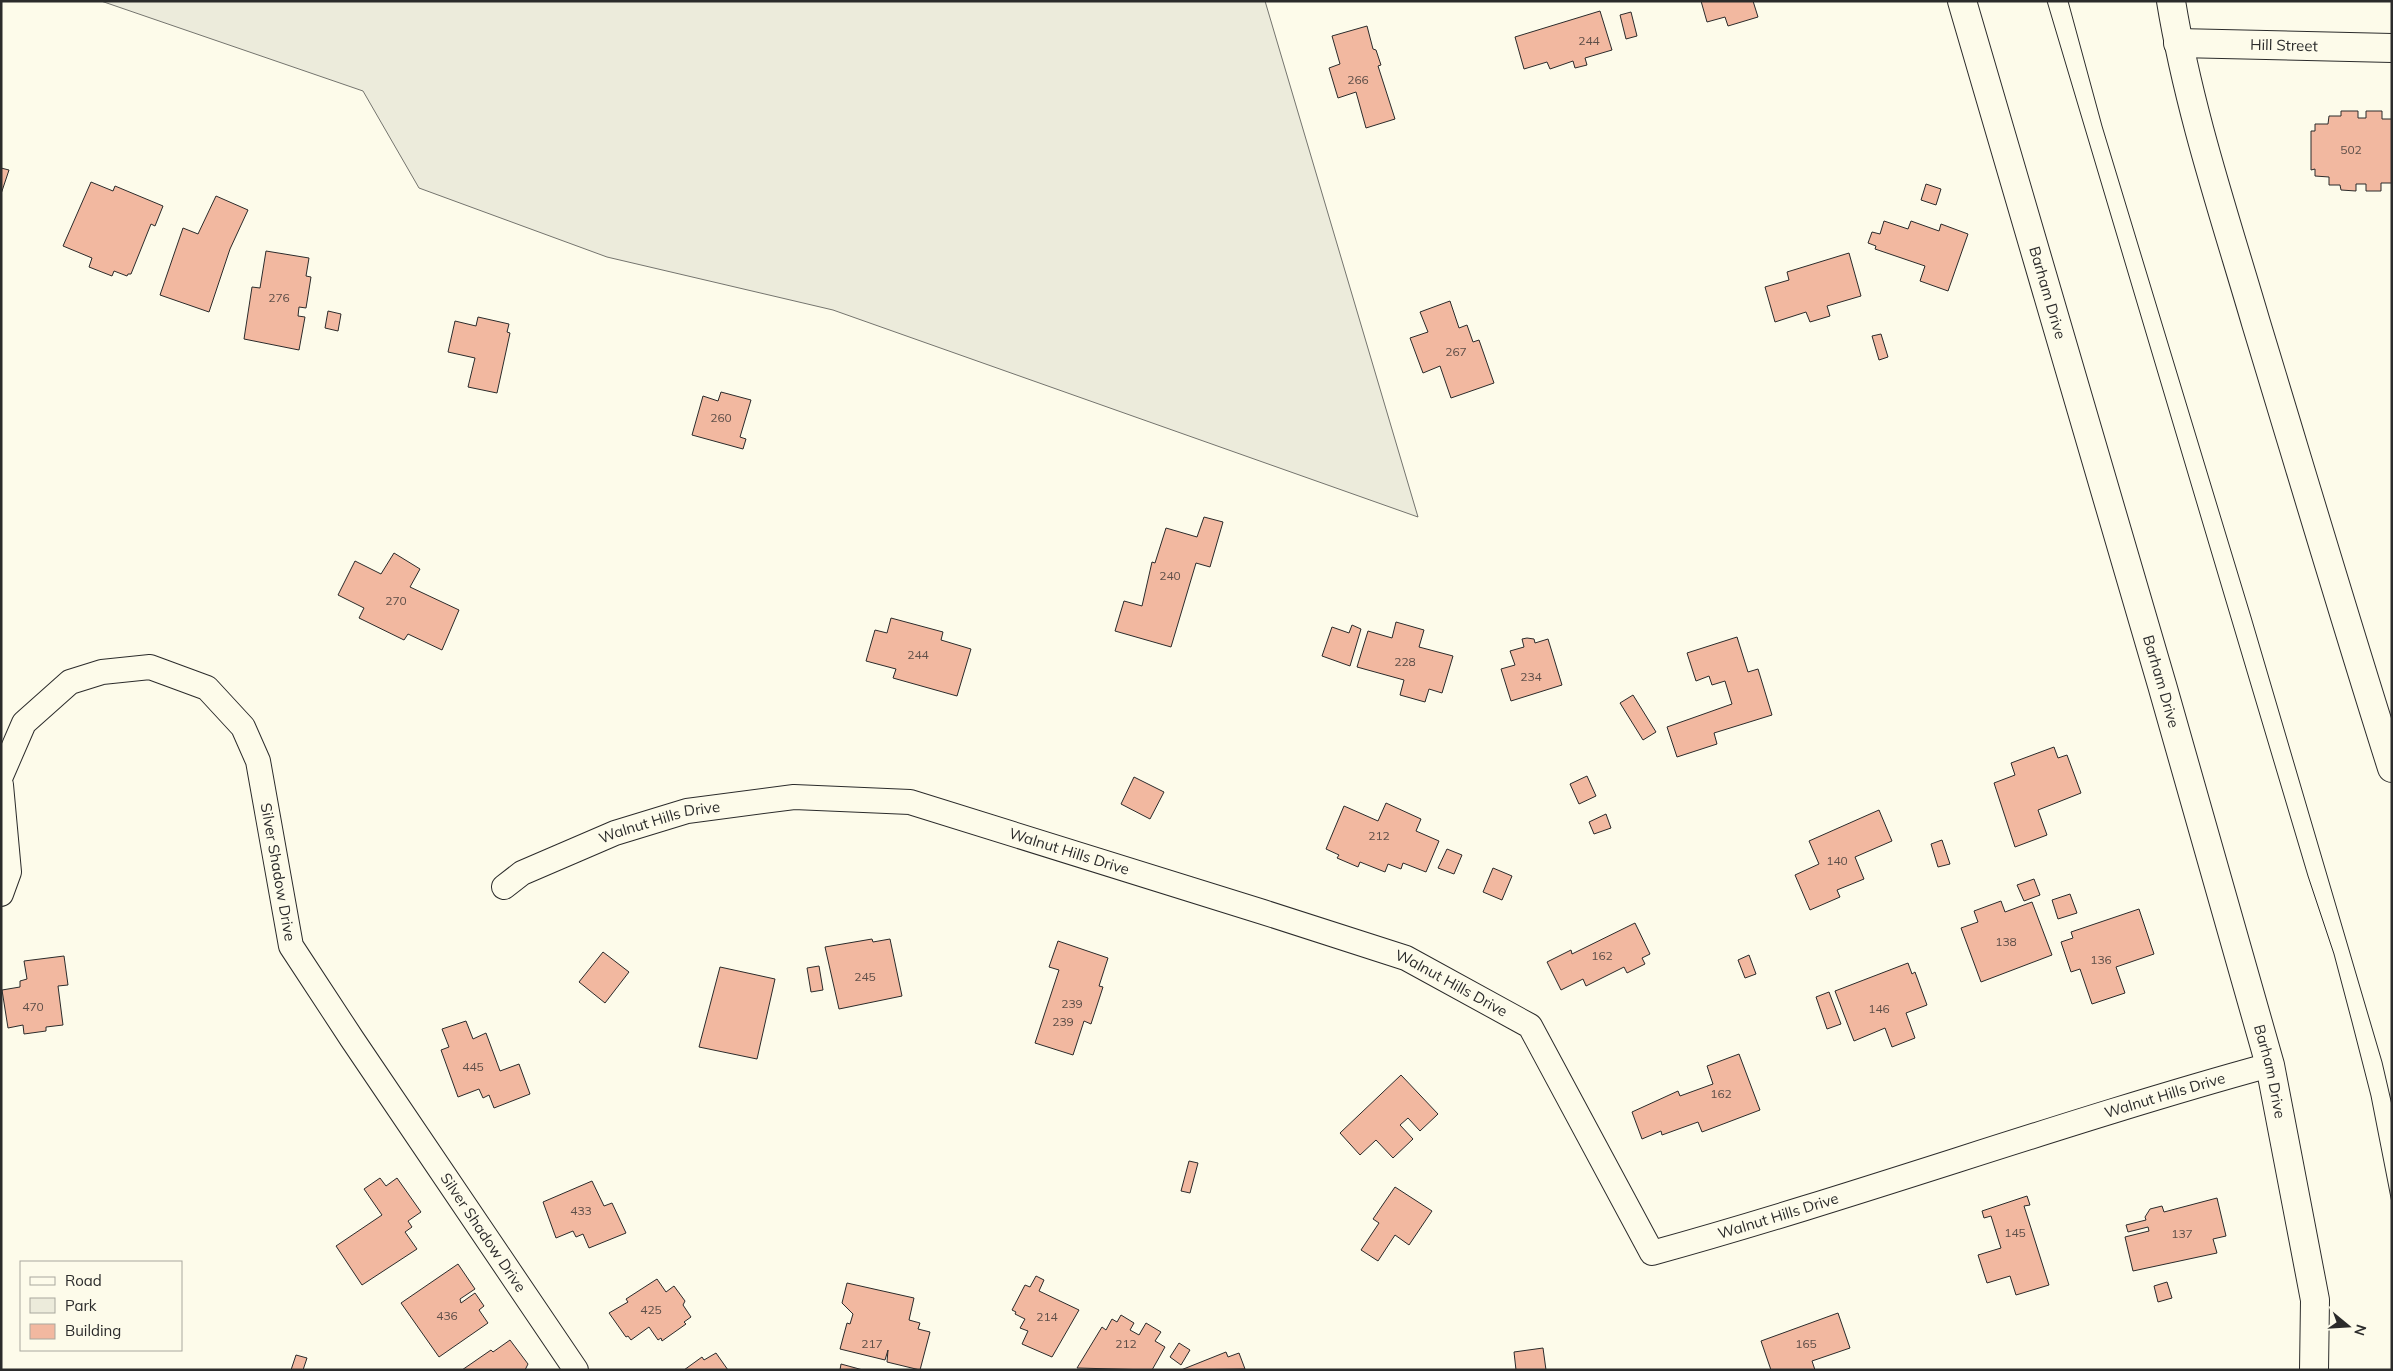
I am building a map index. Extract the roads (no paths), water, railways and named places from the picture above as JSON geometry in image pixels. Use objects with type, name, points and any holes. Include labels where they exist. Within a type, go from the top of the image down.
[{"type":"street","name":"Barham Drive","points":[[1962,1],[2162,685],[2270,1065],[2315,1300],[2314,1370]]},
{"type":"street","points":[[2171,1],[2178,43],[2205,152],[2349,632],[2392,768]]},
{"type":"street","name":"Hill Street","points":[[2178,43],[2392,48]]},
{"type":"street","name":"Silver Shadow Drive","points":[[1,776],[24,723],[70,682],[102,672],[150,667],[207,688],[244,727],[258,761],[291,946],[576,1370]]},
{"type":"street","points":[[1,785],[9,872],[1,894]]},
{"type":"street","name":"Walnut Hills Drive","points":[[504,887],[522,873],[631,828],[687,811],[794,797],[910,802],[1263,912],[1406,958],[1530,1026],[1652,1253],[1756,1224],[2039,1133],[2270,1065]]},
{"type":"tram line","points":[[2047,1],[2308,876],[2334,954],[2371,1096],[2392,1203]]},
{"type":"tram line","points":[[2068,1],[2102,126],[2251,617],[2382,1062],[2392,1105]]}]
